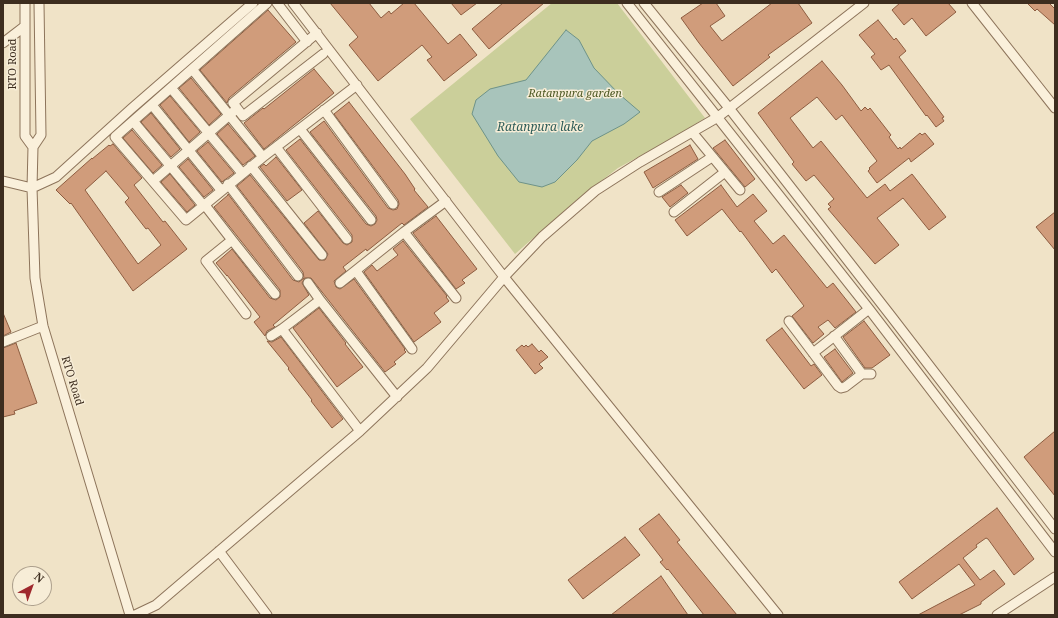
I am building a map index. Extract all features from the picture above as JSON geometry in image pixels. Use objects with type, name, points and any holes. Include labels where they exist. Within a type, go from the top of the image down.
[{"type":"street","name":"RTO Road","points":[[25,3],[25,136],[33,147]]},
{"type":"street","name":"RTO Road","points":[[40,3],[40,135],[33,147],[32,188],[35,278],[43,326],[130,615]]},
{"type":"street","points":[[3,181],[32,188],[56,177],[131,109],[253,3]]},
{"type":"street","points":[[267,3],[115,137],[186,220],[228,184],[356,85]]},
{"type":"street","points":[[277,3],[307,42]]},
{"type":"street","points":[[293,3],[504,277],[778,615]]},
{"type":"street","points":[[627,3],[869,309],[1055,552]]},
{"type":"street","points":[[644,3],[729,108],[892,316],[1055,529]]},
{"type":"street","points":[[135,615],[156,605],[360,431],[397,397],[427,368],[504,277],[542,237],[595,191],[640,162],[718,117],[864,3]]},
{"type":"street","points":[[972,3],[1055,108]]},
{"type":"street","points":[[3,42],[25,26]]},
{"type":"street","points":[[317,33],[233,103],[243,116],[323,54]]},
{"type":"street","points":[[192,69],[263,157]]},
{"type":"street","points":[[171,88],[242,173]]},
{"type":"street","points":[[152,104],[221,190]]},
{"type":"street","points":[[153,181],[237,108]]},
{"type":"street","points":[[324,110],[393,204]]},
{"type":"street","points":[[133,121],[204,204],[275,294]]},
{"type":"street","points":[[300,129],[371,220]]},
{"type":"street","points":[[692,132],[740,190]]},
{"type":"street","points":[[276,147],[347,239]]},
{"type":"street","points":[[659,192],[712,157]]},
{"type":"street","points":[[252,166],[322,256]]},
{"type":"street","points":[[674,212],[725,172]]},
{"type":"street","points":[[228,184],[298,276]]},
{"type":"street","points":[[340,282],[446,201]]},
{"type":"street","points":[[404,232],[456,298]]},
{"type":"street","points":[[232,240],[206,261],[246,314]]},
{"type":"street","points":[[356,271],[412,349]]},
{"type":"street","points":[[308,283],[397,397]]},
{"type":"street","points":[[271,336],[320,300]]},
{"type":"street","points":[[813,353],[869,309]]},
{"type":"street","points":[[789,321],[835,383],[841,388],[866,374],[834,336]]},
{"type":"street","points":[[3,342],[43,326]]},
{"type":"street","points":[[282,329],[360,431]]},
{"type":"street","points":[[219,551],[268,615]]},
{"type":"street","points":[[997,615],[1055,577]]},
{"type":"green space","name":"Ratanpura garden","points":[[552,3],[617,3],[705,118],[673,138],[618,168],[578,199],[515,254],[410,119]]},
{"type":"water","name":"Ratanpura lake","points":[[566,30],[579,40],[594,68],[619,94],[640,112],[624,124],[592,141],[577,160],[555,182],[542,187],[519,182],[498,156],[472,114],[476,100],[490,89],[526,80]]},
{"type":"building","points":[[330,3],[369,3],[381,18],[389,11],[391,14],[404,3],[414,3],[448,44],[460,34],[477,55],[444,81],[427,60],[432,57],[422,45],[378,81],[349,45],[358,37]]},
{"type":"building","points":[[451,3],[477,3],[461,15]]},
{"type":"building","points":[[503,3],[544,3],[489,49],[472,29]]},
{"type":"building","points":[[703,3],[716,3],[725,16],[710,26],[722,41],[772,3],[798,3],[812,23],[768,55],[770,57],[733,86],[681,18]]},
{"type":"building","points":[[900,3],[948,3],[956,12],[926,36],[912,18],[904,25],[892,10]]},
{"type":"building","points":[[1027,3],[1049,3],[1055,9],[1055,25],[1037,9],[1035,11]]},
{"type":"building","points":[[268,10],[296,42],[229,98],[227,103],[200,70]]},
{"type":"building","points":[[878,20],[894,40],[896,38],[906,51],[899,57],[944,117],[942,118],[944,121],[936,127],[927,115],[926,116],[889,65],[881,70],[871,57],[875,54],[859,35]]},
{"type":"building","points":[[822,61],[861,111],[865,107],[868,110],[870,108],[891,135],[889,137],[898,149],[900,147],[901,149],[920,133],[922,135],[925,133],[934,144],[911,162],[909,158],[877,183],[868,171],[870,169],[869,168],[877,161],[842,115],[836,120],[817,97],[790,118],[813,148],[821,141],[867,198],[885,184],[890,191],[912,174],[946,217],[929,230],[903,198],[877,218],[899,245],[875,264],[828,209],[831,207],[828,204],[834,199],[814,175],[806,181],[792,164],[794,162],[758,113]]},
{"type":"building","points":[[314,69],[334,93],[264,149],[244,123]]},
{"type":"building","points":[[191,78],[221,114],[209,125],[179,88]]},
{"type":"building","points":[[170,96],[200,132],[189,142],[160,105]]},
{"type":"building","points":[[349,102],[405,174],[415,189],[414,190],[428,207],[404,225],[402,223],[367,251],[366,249],[343,267],[346,271],[334,281],[336,287],[340,289],[354,279],[405,349],[404,350],[406,352],[394,362],[396,364],[385,372],[311,278],[305,278],[302,283],[309,295],[273,325],[275,327],[267,331],[265,336],[254,322],[260,317],[216,263],[232,249],[270,298],[276,300],[280,297],[280,290],[214,207],[228,194],[293,280],[299,282],[304,278],[303,272],[237,186],[250,175],[319,260],[325,260],[328,254],[304,223],[318,211],[343,243],[347,245],[352,242],[352,235],[286,150],[300,139],[366,224],[371,226],[375,224],[377,220],[376,216],[310,132],[324,121],[388,208],[393,210],[397,209],[399,204],[398,200],[334,114]]},
{"type":"building","points":[[151,113],[180,149],[171,157],[141,122]]},
{"type":"building","points":[[228,124],[255,156],[243,165],[217,134]]},
{"type":"building","points":[[132,130],[162,165],[153,173],[123,138]]},
{"type":"building","points":[[725,140],[755,179],[745,187],[713,148]]},
{"type":"building","points":[[208,142],[234,173],[222,182],[197,151]]},
{"type":"building","points":[[113,144],[142,178],[134,185],[163,222],[165,221],[187,249],[133,291],[71,203],[70,204],[56,190],[92,158],[109,145],[110,146]],"holes":[[[106,171],[129,198],[125,202],[146,229],[148,228],[161,245],[138,264],[85,190]]]},
{"type":"building","points":[[690,145],[698,159],[653,188],[644,172]]},
{"type":"building","points":[[276,157],[302,190],[287,201],[260,167],[264,164],[266,166]]},
{"type":"building","points":[[188,159],[213,190],[204,197],[179,167]]},
{"type":"building","points":[[170,174],[195,205],[187,212],[161,182]]},
{"type":"building","points":[[681,185],[688,193],[670,207],[662,197]]},
{"type":"building","points":[[721,185],[737,207],[753,194],[767,211],[754,221],[773,244],[784,235],[827,288],[833,283],[856,312],[835,328],[828,320],[818,327],[824,334],[813,343],[792,316],[804,306],[776,269],[772,273],[741,231],[740,232],[722,209],[687,236],[675,220]]},
{"type":"building","points":[[1055,212],[1055,250],[1036,227]]},
{"type":"building","points":[[436,216],[477,269],[462,280],[465,283],[456,289],[413,233]]},
{"type":"building","points":[[403,241],[447,296],[446,297],[449,301],[434,313],[441,322],[414,342],[364,272],[372,265],[377,271],[398,255],[393,249]]},
{"type":"building","points":[[319,308],[363,367],[337,387],[293,328]]},
{"type":"building","points":[[3,313],[11,332],[3,336]]},
{"type":"building","points":[[864,321],[890,355],[872,368],[865,368],[843,337]]},
{"type":"building","points":[[782,328],[811,366],[814,364],[822,375],[804,389],[766,340]]},
{"type":"building","points":[[281,337],[343,419],[332,428],[288,369],[289,368],[267,341],[272,342]]},
{"type":"building","points":[[16,343],[37,403],[14,411],[15,414],[3,417],[3,348]]},
{"type":"building","points":[[532,344],[539,352],[541,350],[548,357],[539,364],[543,368],[535,374],[516,350],[522,345],[524,347],[526,345],[528,347]]},
{"type":"building","points":[[835,349],[853,373],[842,382],[824,357]]},
{"type":"building","points":[[1055,431],[1055,496],[1024,457]]},
{"type":"building","points":[[997,508],[1034,559],[1014,575],[986,538],[976,545],[977,547],[963,558],[980,580],[994,570],[1005,584],[981,602],[981,604],[959,615],[918,615],[975,585],[959,564],[912,599],[899,582]]},
{"type":"building","points":[[659,514],[680,540],[677,542],[737,615],[704,615],[668,569],[667,570],[660,562],[663,560],[639,529]]},
{"type":"building","points":[[625,537],[640,555],[583,599],[568,580]]},
{"type":"building","points":[[661,576],[688,615],[611,615]]}]
